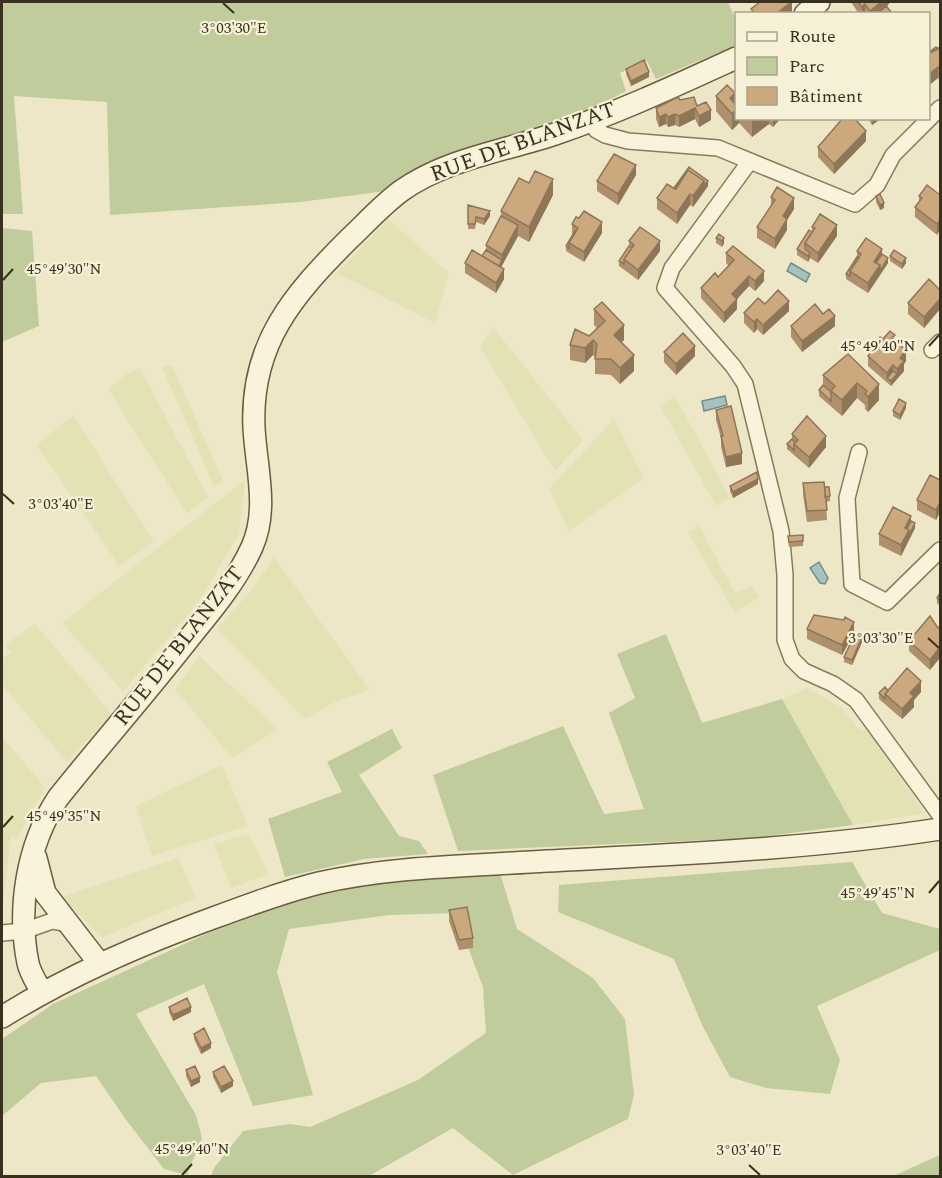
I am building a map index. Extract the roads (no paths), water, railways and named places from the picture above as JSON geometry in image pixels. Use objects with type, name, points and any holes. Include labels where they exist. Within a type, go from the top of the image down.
[{"type":"street","points":[[807,12],[819,2]]},
{"type":"street","name":"RUE DE BLANZAT","points":[[42,993],[29,966],[24,931],[28,868],[35,845],[44,822],[58,798],[203,621],[249,554],[260,517],[254,416],[257,382],[273,331],[292,301],[387,202],[413,183],[441,169],[592,121],[735,58]]},
{"type":"street","points":[[592,121],[596,130],[612,137],[657,144],[718,148],[855,204],[877,185],[893,155],[928,120]]},
{"type":"street","points":[[750,161],[672,268],[665,288],[669,296],[732,366],[745,384],[781,531],[785,575],[785,640],[792,659],[804,671],[832,684],[856,700],[940,815]]},
{"type":"street","points":[[859,452],[847,498],[852,584],[887,602],[940,550]]},
{"type":"street","points":[[2,1017],[99,963],[283,893],[367,874],[414,869],[740,851],[840,842],[940,829]]},
{"type":"street","points":[[35,845],[37,867],[45,893],[99,963]]},
{"type":"street","points":[[2,933],[24,931],[52,921],[68,924]]},
{"type":"water","points":[[791,263],[810,274],[806,282],[787,271]]},
{"type":"water","points":[[725,396],[727,405],[704,411],[702,401]]},
{"type":"water","points":[[819,562],[828,578],[825,584],[820,583],[810,568]]}]
